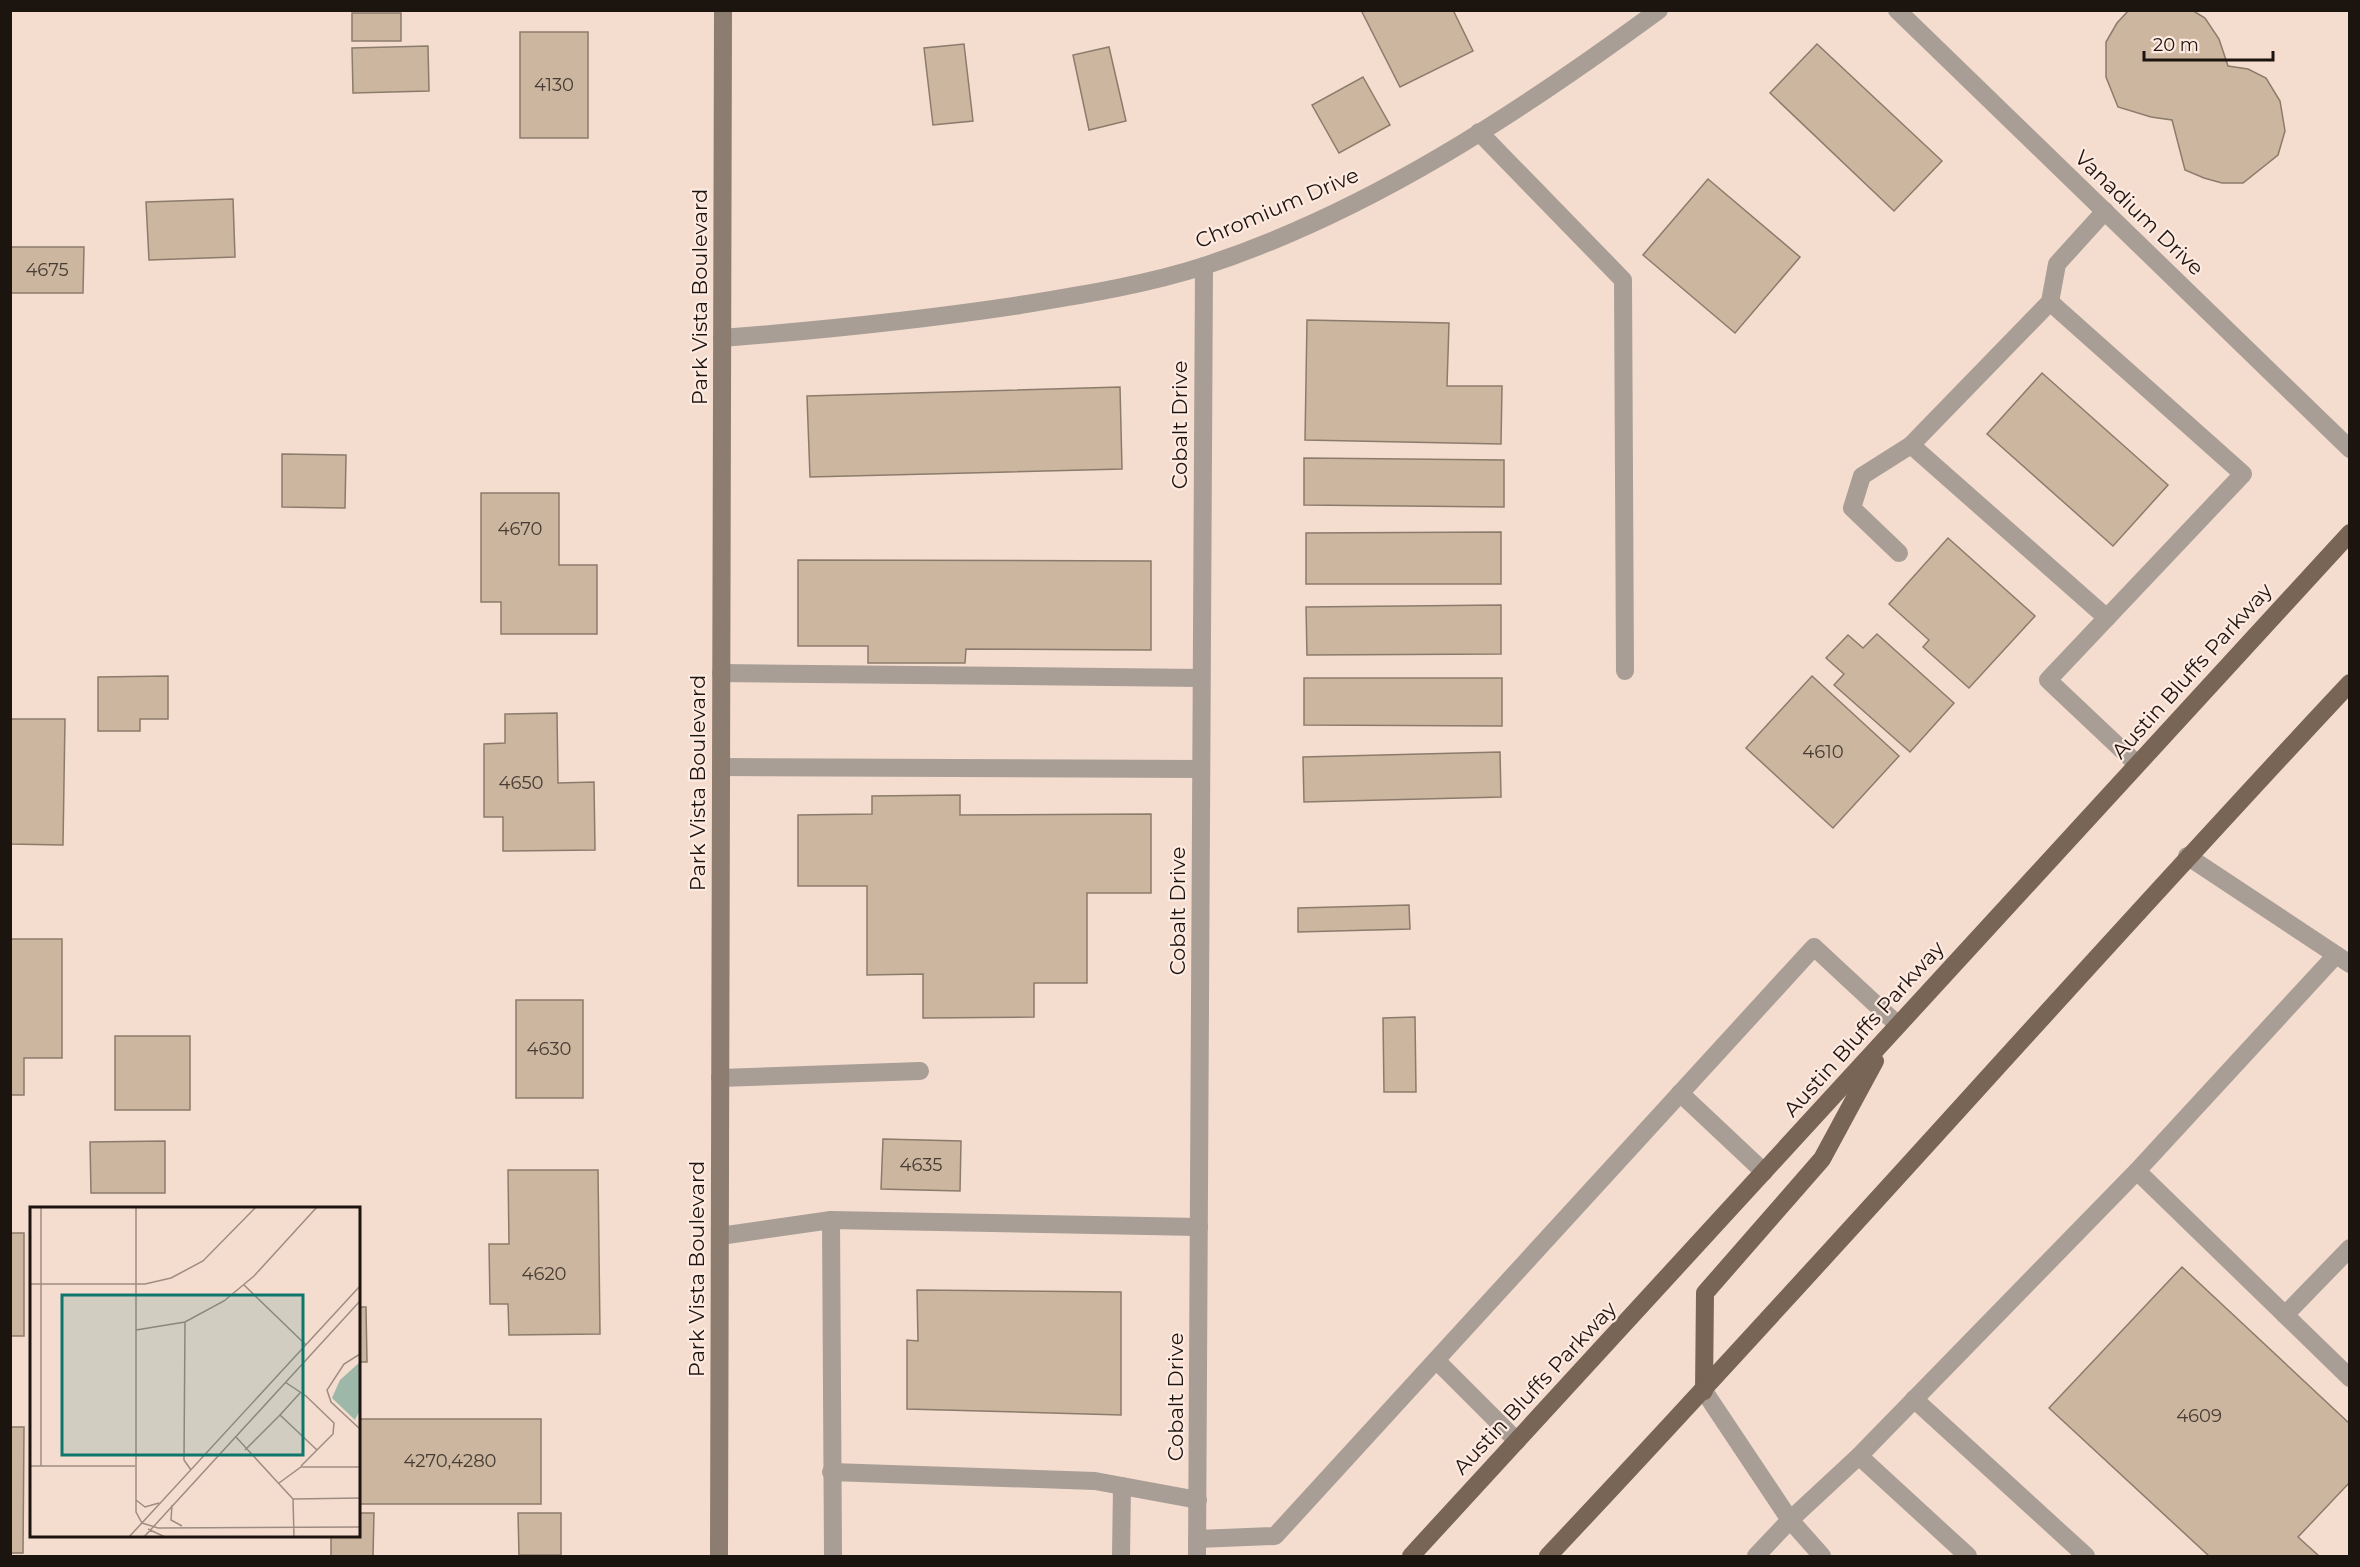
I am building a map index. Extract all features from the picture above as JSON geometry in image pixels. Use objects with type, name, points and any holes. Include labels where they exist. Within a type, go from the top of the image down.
[{"type":"main road","name":"Austin Bluffs Parkway","points":[[1411,1557],[2349,532]]},
{"type":"main road","points":[[1548,1557],[1704,1391],[2187,856],[2349,683]]},
{"type":"main road","points":[[1704,1391],[1705,1293],[1822,1159],[1893,1030]]},
{"type":"street","name":"Park Vista Boulevard","points":[[719,1557],[723,10]]},
{"type":"street","name":"Chromium Drive","points":[[722,338],[849,328],[974,312],[1113,288],[1204,266],[1330,214],[1411,172],[1586,64],[1659,10]]},
{"type":"street","name":"Vanadium Drive","points":[[1897,10],[2349,448]]},
{"type":"street","points":[[1479,132],[1623,280],[1625,671]]},
{"type":"street","points":[[1899,553],[1852,508],[1862,476],[1911,445],[2050,302],[2057,264],[2105,211]]},
{"type":"street","name":"Cobalt Drive","points":[[1197,1548],[1204,266]]},
{"type":"street","points":[[2050,302],[2243,474],[2048,681],[2138,764]]},
{"type":"street","points":[[1911,445],[2107,618]]},
{"type":"street","points":[[721,673],[1201,678]]},
{"type":"street","points":[[721,766],[1201,769]]},
{"type":"street","points":[[1756,1557],[1790,1520],[1859,1456],[2343,960],[2187,856]]},
{"type":"street","points":[[1197,1548],[1275,1536],[1814,947],[1893,1030]]},
{"type":"street","points":[[720,1078],[920,1071]]},
{"type":"street","points":[[1680,1093],[1764,1172]]},
{"type":"street","points":[[2138,1171],[2349,1378]]},
{"type":"street","points":[[831,1220],[832,1557]]},
{"type":"street","points":[[720,1236],[831,1220],[1199,1227]]},
{"type":"street","points":[[2285,1315],[2349,1248]]},
{"type":"street","points":[[1436,1360],[1517,1441]]},
{"type":"street","points":[[1704,1391],[1790,1520],[1822,1557]]},
{"type":"street","points":[[1914,1398],[2086,1557]]},
{"type":"street","points":[[1859,1456],[1968,1557]]},
{"type":"street","points":[[831,1472],[1095,1481],[1198,1500]]},
{"type":"street","points":[[1121,1557],[1122,1486]]},
{"type":"building","points":[[1361,10],[1453,10],[1473,51],[1400,87]]},
{"type":"building","points":[[2129,10],[2192,10],[2205,18],[2219,39],[2228,66],[2248,69],[2266,78],[2280,101],[2285,131],[2278,155],[2243,183],[2222,183],[2204,178],[2185,170],[2172,120],[2151,117],[2118,107],[2106,77],[2106,42],[2117,23]]},
{"type":"building","points":[[352,13],[401,13],[401,41],[352,41]]},
{"type":"building","points":[[520,32],[588,32],[588,138],[520,138]]},
{"type":"building","points":[[964,44],[973,121],[933,125],[924,48]]},
{"type":"building","points":[[1817,44],[1942,161],[1894,211],[1770,93]]},
{"type":"building","points":[[428,46],[429,91],[353,93],[352,48]]},
{"type":"building","points":[[1109,47],[1126,121],[1089,130],[1073,55]]},
{"type":"building","points":[[1363,77],[1390,125],[1339,153],[1312,105]]},
{"type":"building","points":[[1708,179],[1800,257],[1735,333],[1643,255]]},
{"type":"building","points":[[233,199],[235,257],[149,260],[146,202]]},
{"type":"building","points":[[10,247],[84,247],[83,293],[10,293]]},
{"type":"building","points":[[1307,320],[1449,323],[1447,386],[1502,386],[1501,444],[1305,440]]},
{"type":"building","points":[[2042,373],[2168,485],[2113,546],[1987,434]]},
{"type":"building","points":[[1120,387],[1122,469],[810,477],[807,396]]},
{"type":"building","points":[[282,454],[346,455],[345,508],[282,507]]},
{"type":"building","points":[[1304,458],[1504,460],[1504,507],[1304,505]]},
{"type":"building","points":[[481,493],[559,493],[559,565],[597,565],[597,634],[501,634],[501,602],[481,602]]},
{"type":"building","points":[[1501,532],[1501,584],[1306,584],[1306,533]]},
{"type":"building","points":[[1948,538],[2035,616],[1969,688],[1923,647],[1929,640],[1889,604]]},
{"type":"building","points":[[798,560],[1151,561],[1151,650],[966,649],[965,663],[868,663],[868,646],[798,646]]},
{"type":"building","points":[[1501,605],[1501,654],[1307,655],[1306,607]]},
{"type":"building","points":[[1877,634],[1954,703],[1910,752],[1834,685],[1844,674],[1826,658],[1848,635],[1863,648]]},
{"type":"building","points":[[168,676],[168,719],[140,719],[140,731],[98,731],[98,677]]},
{"type":"building","points":[[1812,676],[1899,756],[1833,828],[1746,748]]},
{"type":"building","points":[[1304,678],[1502,678],[1502,726],[1304,725]]},
{"type":"building","points":[[557,713],[558,783],[594,782],[595,850],[503,851],[503,817],[484,817],[484,744],[505,743],[505,714]]},
{"type":"building","points":[[10,719],[65,719],[63,845],[10,844]]},
{"type":"building","points":[[1500,752],[1501,797],[1304,802],[1303,757]]},
{"type":"building","points":[[960,795],[960,815],[1151,814],[1151,893],[1087,893],[1087,983],[1034,983],[1034,1017],[923,1018],[923,974],[867,975],[867,886],[798,886],[798,815],[872,814],[872,796]]},
{"type":"building","points":[[1409,905],[1410,929],[1298,932],[1298,908]]},
{"type":"building","points":[[10,939],[62,939],[62,1058],[24,1058],[24,1095],[10,1095]]},
{"type":"building","points":[[516,1000],[583,1000],[583,1098],[516,1098]]},
{"type":"building","points":[[1415,1017],[1416,1092],[1384,1092],[1383,1018]]},
{"type":"building","points":[[115,1036],[190,1036],[190,1110],[115,1110]]},
{"type":"building","points":[[883,1139],[961,1141],[960,1191],[881,1189]]},
{"type":"building","points":[[165,1141],[165,1193],[91,1193],[90,1142]]},
{"type":"building","points":[[508,1170],[598,1170],[600,1334],[509,1335],[508,1304],[490,1304],[489,1244],[509,1244]]},
{"type":"building","points":[[10,1233],[24,1233],[24,1336],[10,1336]]},
{"type":"building","points":[[2182,1267],[2350,1424],[2350,1482],[2298,1537],[2319,1556],[2209,1556],[2049,1408]]},
{"type":"building","points":[[917,1290],[1121,1292],[1121,1415],[907,1409],[907,1340],[918,1341]]},
{"type":"building","points":[[360,1307],[366,1307],[367,1362],[360,1362]]},
{"type":"building","points":[[360,1419],[541,1419],[541,1504],[360,1504]]},
{"type":"building","points":[[10,1427],[24,1427],[23,1553],[10,1553]]},
{"type":"building","points":[[360,1513],[374,1513],[373,1556],[331,1556],[331,1537],[360,1537]]},
{"type":"building","points":[[518,1513],[561,1513],[561,1555],[519,1555]]}]
